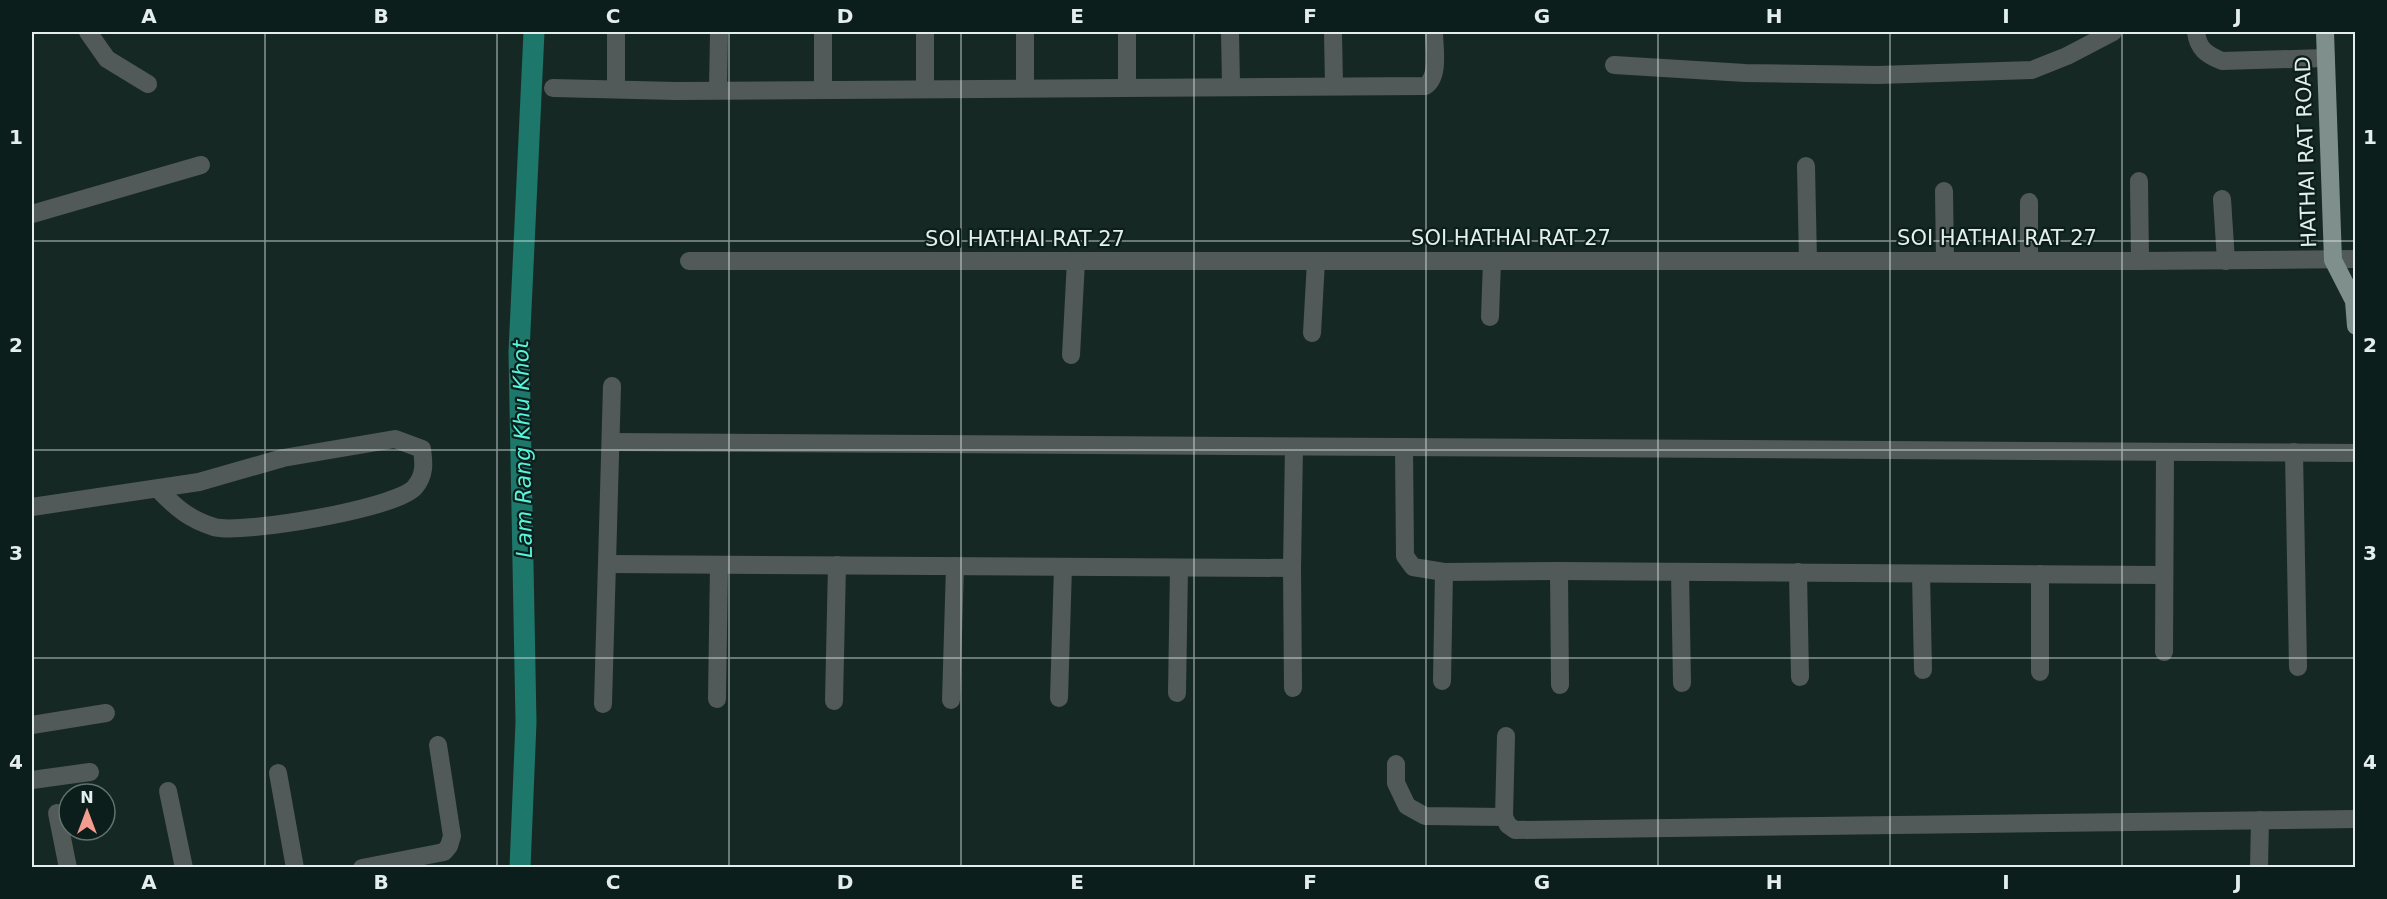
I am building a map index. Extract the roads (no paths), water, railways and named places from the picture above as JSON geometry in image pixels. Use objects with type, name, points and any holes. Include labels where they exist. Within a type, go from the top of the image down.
[{"type":"main road","name":"HATHAI RAT ROAD","points":[[2325,32],[2332,260],[2355,300],[2355,326]]},
{"type":"street","points":[[88,32],[107,59],[148,84]]},
{"type":"street","points":[[616,32],[616,89]]},
{"type":"street","points":[[718,90],[719,32]]},
{"type":"street","points":[[823,32],[823,89]]},
{"type":"street","points":[[925,32],[925,88]]},
{"type":"street","points":[[1025,32],[1026,87]]},
{"type":"street","points":[[1127,32],[1127,86]]},
{"type":"street","points":[[1230,32],[1231,85]]},
{"type":"street","points":[[1333,32],[1334,86]]},
{"type":"street","points":[[553,88],[718,90],[1231,85],[1425,86],[1429,84],[1434,72],[1434,32]]},
{"type":"street","points":[[1614,65],[1746,73],[1878,75],[2032,70],[2067,56],[2113,32]]},
{"type":"street","points":[[2196,32],[2202,50],[2210,57],[2222,61],[2326,58]]},
{"type":"street","points":[[32,214],[201,165]]},
{"type":"street","points":[[1806,166],[1808,261]]},
{"type":"street","points":[[2139,181],[2140,261]]},
{"type":"street","points":[[1944,191],[1945,260]]},
{"type":"street","points":[[2222,199],[2226,261]]},
{"type":"street","points":[[2029,202],[2029,261]]},
{"type":"street","name":"SOI HATHAI RAT 27","points":[[689,261],[2226,261],[2355,259]]},
{"type":"street","points":[[1071,355],[1076,261]]},
{"type":"street","points":[[1312,333],[1316,261]]},
{"type":"street","points":[[1490,317],[1492,261]]},
{"type":"street","points":[[603,704],[612,386]]},
{"type":"street","points":[[32,507],[199,482],[283,458],[395,439],[422,449],[424,470],[414,489],[393,500],[317,518],[258,527],[217,528],[182,514],[158,489]]},
{"type":"street","points":[[612,442],[2355,453]]},
{"type":"street","points":[[1293,688],[1294,447]]},
{"type":"street","points":[[1404,447],[1405,556],[1413,567],[1444,572],[2164,575]]},
{"type":"street","points":[[2164,652],[2165,452]]},
{"type":"street","points":[[2294,452],[2298,667]]},
{"type":"street","points":[[607,564],[1292,568]]},
{"type":"street","points":[[717,699],[719,565]]},
{"type":"street","points":[[834,701],[837,565]]},
{"type":"street","points":[[951,700],[955,566]]},
{"type":"street","points":[[1059,698],[1063,567]]},
{"type":"street","points":[[1177,693],[1179,568]]},
{"type":"street","points":[[1559,571],[1560,685]]},
{"type":"street","points":[[1442,681],[1444,572]]},
{"type":"street","points":[[1680,572],[1682,683]]},
{"type":"street","points":[[1798,572],[1800,677]]},
{"type":"street","points":[[1921,574],[1923,670]]},
{"type":"street","points":[[2040,574],[2040,672]]},
{"type":"street","points":[[32,725],[106,713]]},
{"type":"street","points":[[1506,736],[1504,817],[1508,825],[1515,830],[2355,819]]},
{"type":"street","points":[[362,867],[424,862],[444,852],[449,846],[452,836],[438,744]]},
{"type":"street","points":[[1396,764],[1396,783],[1407,806],[1425,816],[1504,817]]},
{"type":"street","points":[[32,780],[90,772]]},
{"type":"street","points":[[278,773],[296,867]]},
{"type":"street","points":[[168,791],[184,867]]},
{"type":"street","points":[[2259,867],[2260,820]]},
{"type":"street","points":[[63,842],[68,867]]},
{"type":"waterway","name":"Lam Rang Khu Khot","points":[[520,868],[526,722],[519,352],[534,32]]}]
